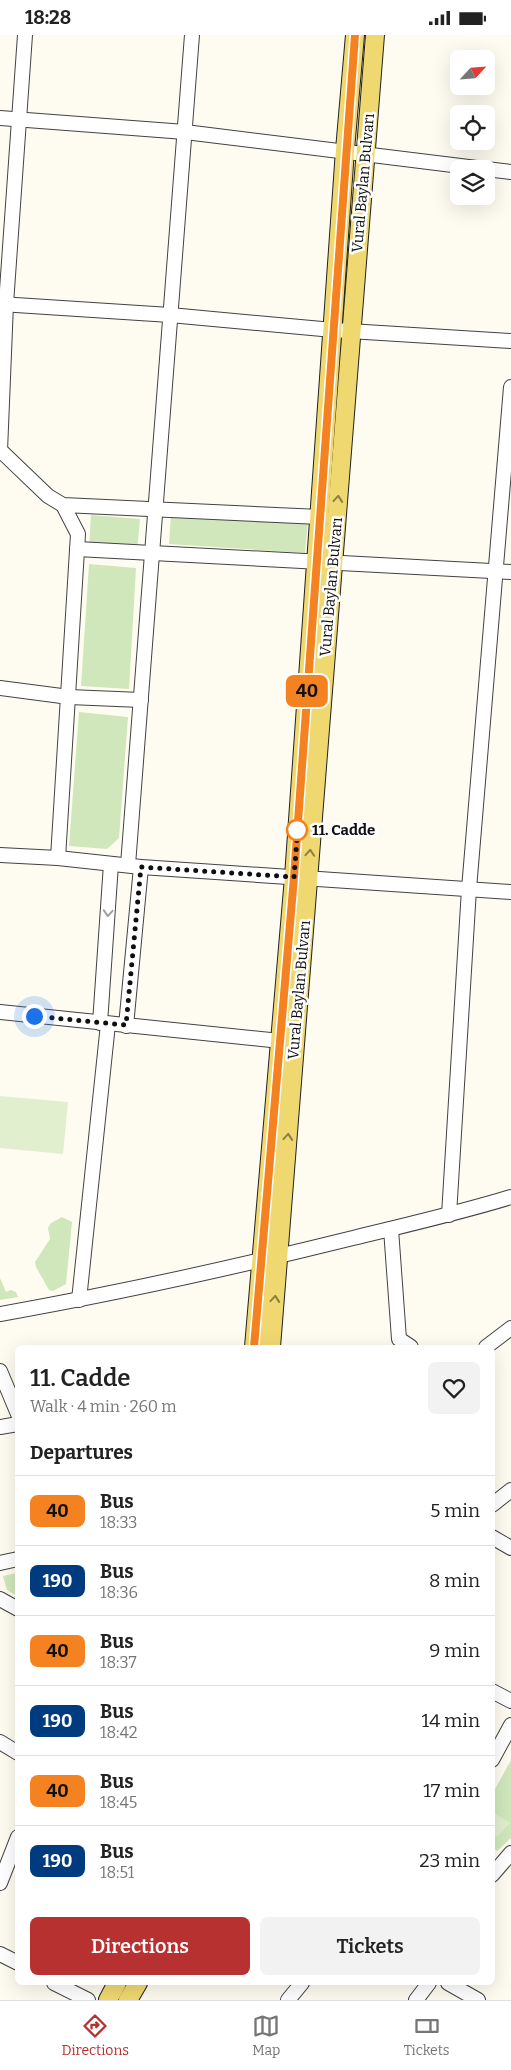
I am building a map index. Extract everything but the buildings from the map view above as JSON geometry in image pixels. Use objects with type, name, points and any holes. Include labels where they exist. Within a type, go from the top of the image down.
[{"type":"main road","name":"Vural Baylan Bulvarı","points":[[325,562],[320,517],[345,150],[355,35]]},
{"type":"main road","name":"Vural Baylan Bulvarı","points":[[271,1345],[270,1259],[325,562],[352,331],[375,35]]},
{"type":"main road","name":"Vural Baylan Bulvarı","points":[[254,1345],[270,1259]]},
{"type":"main road","points":[[108,2000],[116,1985]]},
{"type":"main road","points":[[128,2000],[137,1985]]},
{"type":"street","points":[[25,35],[20,120],[3,304],[0,450],[48,496],[63,505],[320,517]]},
{"type":"street","points":[[126,1025],[135,866],[141,700],[192,35]]},
{"type":"street","points":[[0,118],[184,132],[450,164]]},
{"type":"street","points":[[495,170],[511,172]]},
{"type":"street","points":[[3,304],[170,315],[333,330],[511,341]]},
{"type":"street","points":[[449,1215],[468,889],[511,387]]},
{"type":"street","points":[[58,858],[78,534],[63,505]]},
{"type":"street","points":[[77,549],[511,572]]},
{"type":"street","points":[[0,688],[69,697],[141,700]]},
{"type":"street","points":[[0,855],[58,858],[111,865],[511,892]]},
{"type":"street","points":[[80,1300],[104,1023],[111,865]]},
{"type":"street","points":[[0,1013],[288,1042]]},
{"type":"street","points":[[0,1314],[80,1300],[270,1259],[449,1215],[511,1197]]},
{"type":"street","points":[[390,1229],[399,1339],[408,1345]]},
{"type":"street","points":[[489,1345],[511,1328]]},
{"type":"street","points":[[0,1371],[15,1407]]},
{"type":"street","points":[[0,1427],[15,1424]]},
{"type":"street","points":[[495,1503],[511,1490]]},
{"type":"street","points":[[495,1539],[511,1548]]},
{"type":"street","points":[[0,1563],[15,1560]]},
{"type":"street","points":[[0,1599],[15,1607]]},
{"type":"street","points":[[495,1693],[511,1701]]},
{"type":"street","points":[[495,1754],[511,1725]]},
{"type":"street","points":[[0,1742],[15,1751]]},
{"type":"street","points":[[0,1883],[15,1845]]},
{"type":"street","points":[[495,1869],[511,1853]]},
{"type":"street","points":[[0,1954],[15,1962]]},
{"type":"street","points":[[58,1985],[88,2000]]},
{"type":"street","points":[[288,2000],[300,1985]]},
{"type":"street","points":[[416,2000],[427,1985]]},
{"type":"street","points":[[452,1985],[478,2000]]},
{"type":"green space","points":[[171,514],[308,522],[305,553],[169,544]]},
{"type":"green space","points":[[91,515],[140,519],[137,551],[89,547]]},
{"type":"green space","points":[[89,564],[136,568],[129,689],[81,686]]},
{"type":"green space","points":[[79,712],[128,717],[119,838],[107,849],[69,846]]},
{"type":"green space","points":[[0,1096],[68,1102],[63,1154],[0,1148]]},
{"type":"green space","points":[[62,1217],[72,1222],[66,1284],[53,1291],[49,1290],[35,1262],[50,1239],[48,1228],[51,1223]]},
{"type":"green space","points":[[0,1278],[6,1292],[11,1290],[16,1292],[18,1297],[0,1300]]},
{"type":"green space","points":[[15,1574],[15,1595],[7,1590],[3,1576]]},
{"type":"green space","points":[[511,1760],[511,1838],[497,1851],[495,1850],[495,1789]]},
{"type":"green space","points":[[495,1814],[510,1823],[497,1837],[495,1836]]},
{"type":"bus line","name":"40","points":[[254,1345],[294,877],[355,35]]},
{"type":"place","name":"11. Cadde","points":[[297,830]]},
{"type":"route","points":[[34,1016],[126,1025],[141,867],[294,877],[298,826],[297,830]]}]
